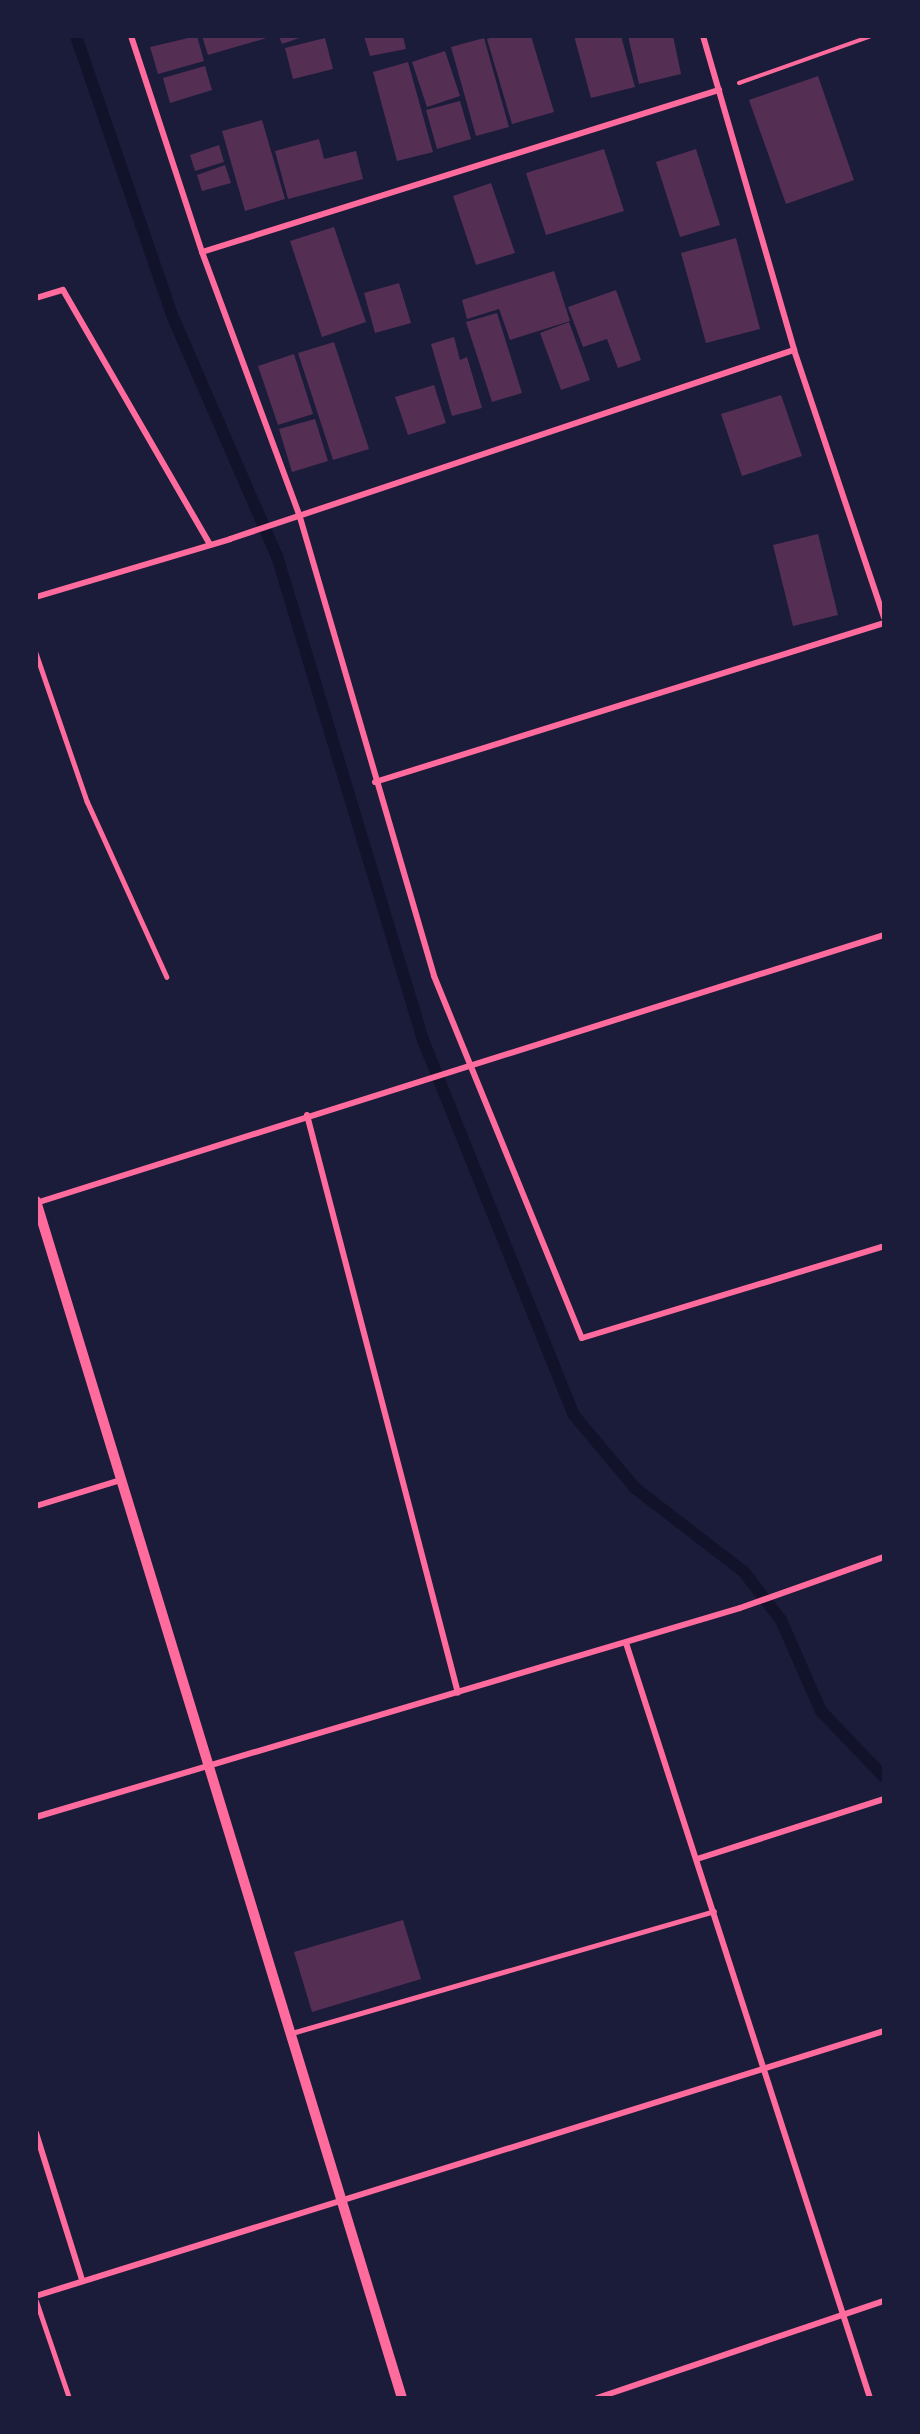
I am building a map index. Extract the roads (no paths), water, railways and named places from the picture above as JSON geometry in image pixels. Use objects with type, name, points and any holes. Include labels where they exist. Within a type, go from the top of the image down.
[{"type":"street","points":[[131,36],[202,252],[299,514],[375,782],[434,976],[582,1338],[884,1246]]},
{"type":"street","points":[[703,36],[794,350],[884,617]]},
{"type":"street","points":[[202,252],[719,90]]},
{"type":"street","points":[[36,298],[63,290],[210,545]]},
{"type":"street","points":[[36,597],[230,539],[794,350]]},
{"type":"street","points":[[375,782],[884,623]]},
{"type":"street","points":[[402,2398],[345,2202],[36,1202],[405,1082],[884,935]]},
{"type":"street","points":[[307,1115],[459,1692]]},
{"type":"street","points":[[36,1506],[121,1480]]},
{"type":"street","points":[[36,1817],[626,1643],[740,1608],[791,1587],[884,1557]]},
{"type":"street","points":[[626,1643],[845,2313],[870,2398]]},
{"type":"street","points":[[697,1859],[884,1799]]},
{"type":"street","points":[[36,2296],[82,2280],[345,2202],[884,2031]]},
{"type":"street","points":[[36,2133],[82,2280]]},
{"type":"street","points":[[36,2301],[69,2398]]},
{"type":"street","points":[[597,2398],[884,2301]]},
{"type":"lane","points":[[36,653],[87,801],[167,977]]},
{"type":"lane","points":[[292,2033],[714,1911]]},
{"type":"waterway","points":[[76,36],[172,315],[277,556],[423,1040],[573,1414],[635,1488],[744,1572],[781,1620],[821,1711],[884,1777]]}]
